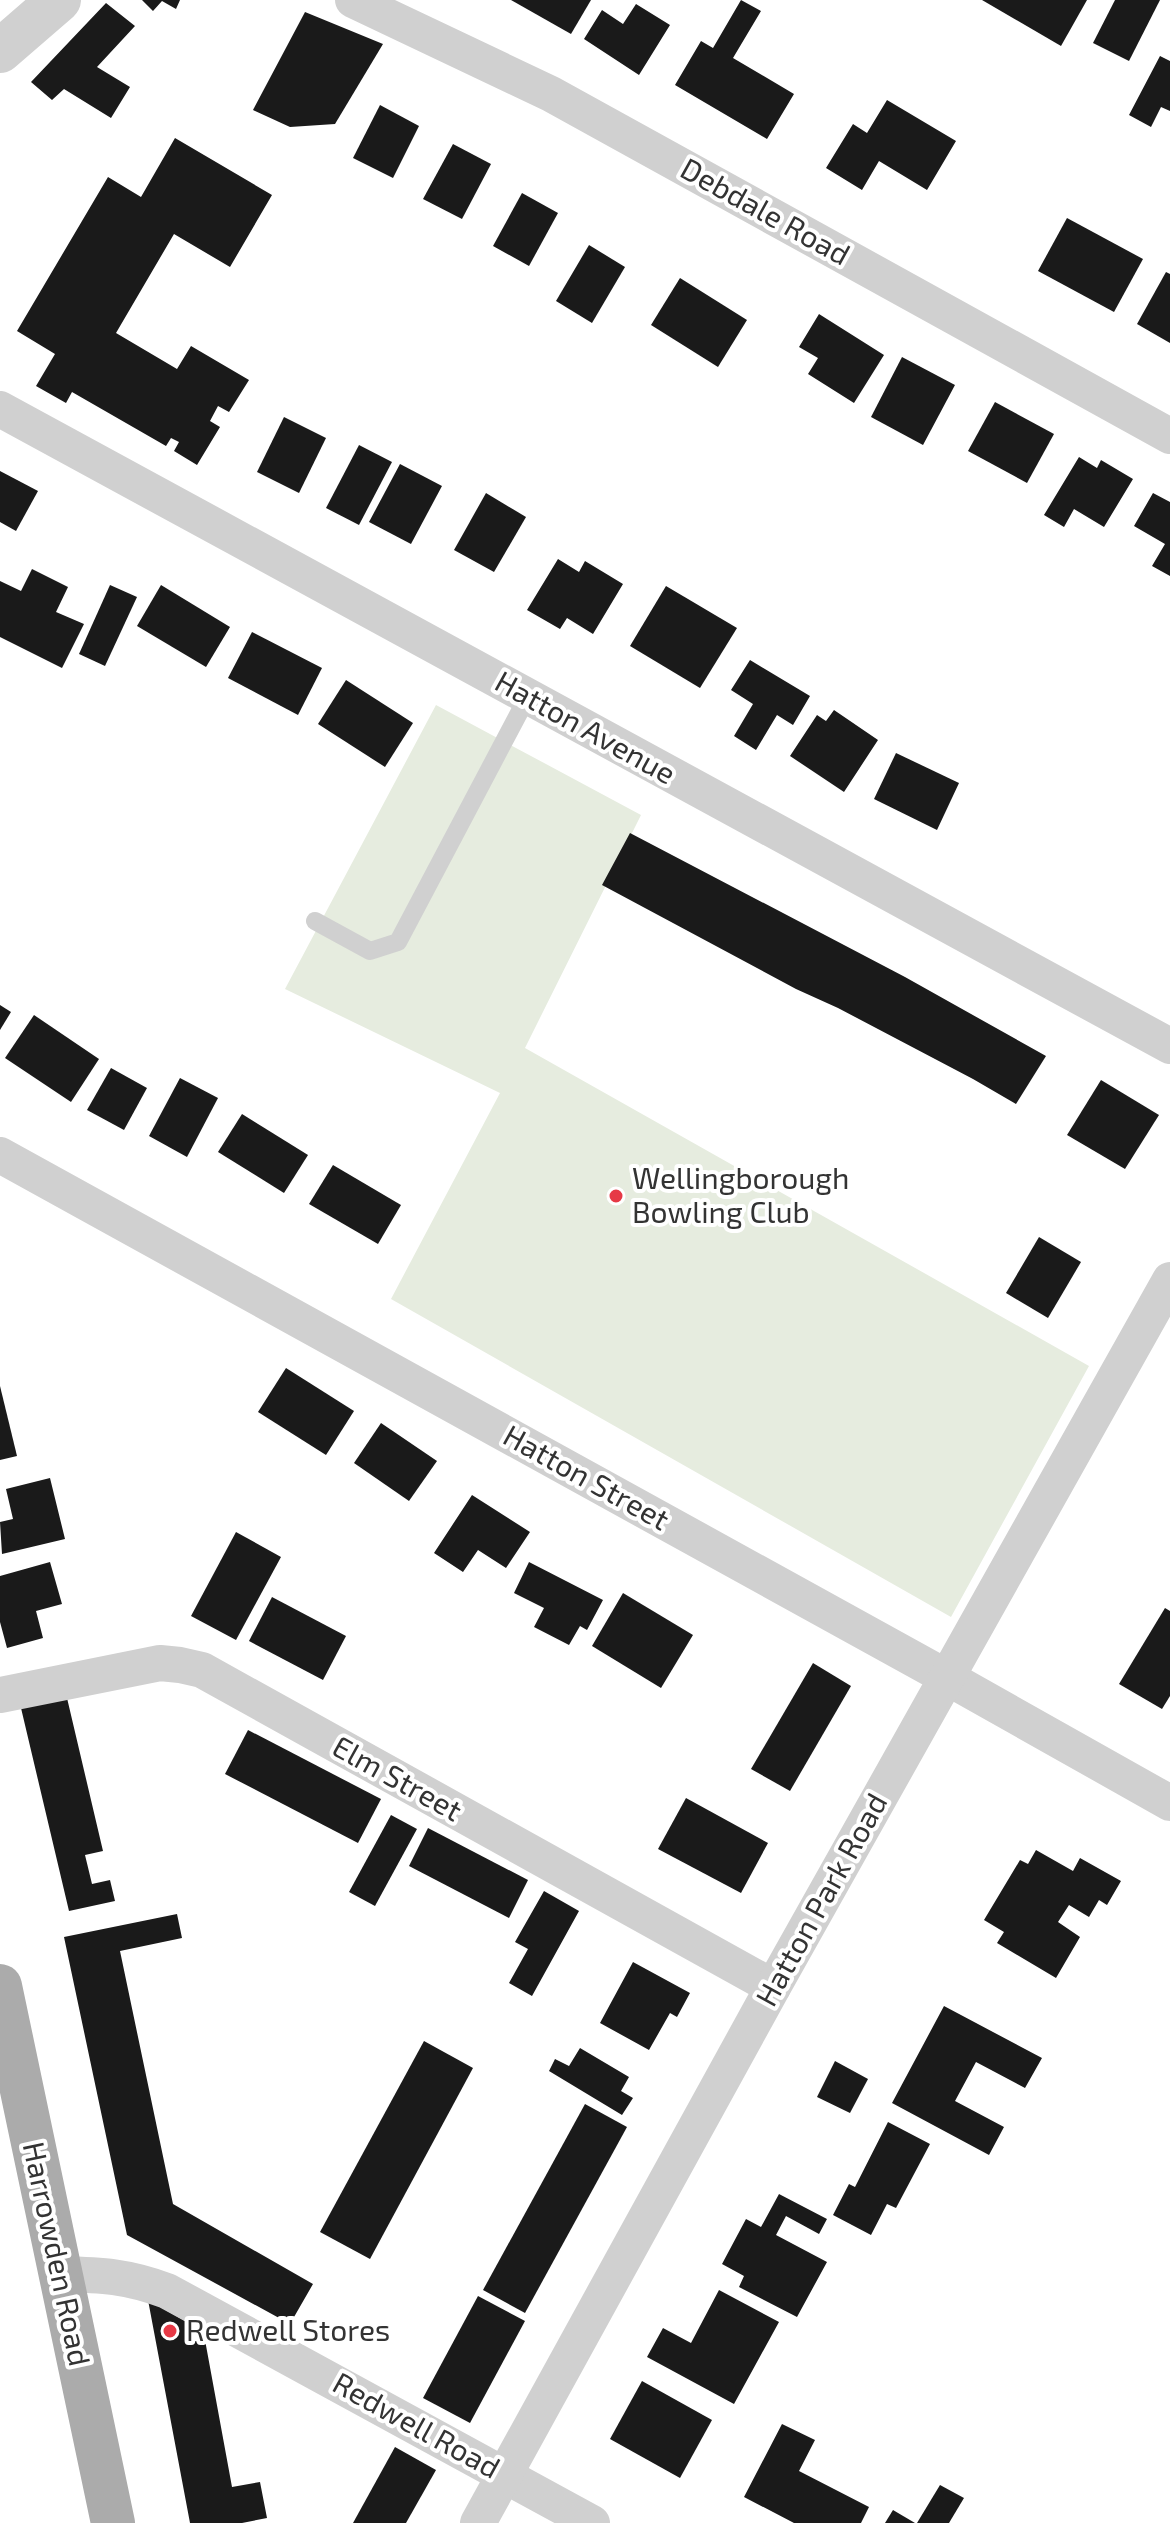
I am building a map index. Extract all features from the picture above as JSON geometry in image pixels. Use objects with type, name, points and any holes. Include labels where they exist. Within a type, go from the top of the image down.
[{"type":"main road","name":"Harrowden Road","points":[[3,2011],[113,2523]]},
{"type":"street","points":[[0,51],[59,0]]},
{"type":"street","name":"Debdale Road","points":[[353,0],[551,94],[1170,436]]},
{"type":"street","name":"Hatton Avenue","points":[[0,409],[1170,1046]]},
{"type":"street","name":"Hatton Street","points":[[0,1155],[1170,1803]]},
{"type":"street","name":"Hatton Park Road","points":[[478,2523],[773,1987],[1170,1280]]},
{"type":"street","name":"Elm Street","points":[[0,1695],[160,1663],[202,1670],[773,1987]]},
{"type":"street","name":"Redwell Road","points":[[60,2274],[110,2275],[135,2279],[167,2291],[592,2523]]},
{"type":"lane","points":[[315,921],[370,951],[398,942],[528,696]]},
{"type":"shaded area","name":"Wellingborough Bowling Club","points":[[436,705],[641,815],[525,1048],[1089,1366],[951,1617],[391,1299],[500,1093],[285,989]]},
{"type":"building","points":[[142,0],[180,0],[176,9],[162,1],[153,11]]},
{"type":"building","points":[[511,0],[591,0],[571,34]]},
{"type":"building","points":[[741,0],[761,11],[733,58],[794,94],[767,139],[675,85],[701,41],[713,48]]},
{"type":"building","points":[[982,0],[1087,0],[1061,46]]},
{"type":"building","points":[[1115,0],[1160,0],[1129,61],[1093,43]]},
{"type":"building","points":[[106,3],[135,26],[97,67],[130,87],[111,118],[64,89],[52,100],[31,82]]},
{"type":"building","points":[[636,4],[670,25],[639,75],[584,39],[602,10],[623,24]]},
{"type":"building","points":[[305,12],[383,44],[335,124],[290,127],[253,110]]},
{"type":"building","points":[[1160,56],[1170,61],[1170,111],[1161,107],[1151,127],[1129,115]]},
{"type":"building","points":[[887,100],[956,141],[927,190],[879,161],[862,190],[826,168],[853,124],[867,133]]},
{"type":"building","points":[[380,105],[419,126],[393,178],[353,158]]},
{"type":"building","points":[[175,138],[272,195],[230,267],[174,234],[116,333],[177,369],[191,346],[249,380],[229,412],[218,406],[210,421],[220,427],[197,465],[174,451],[179,442],[171,438],[166,446],[72,392],[66,403],[36,386],[55,354],[17,331],[108,177],[141,197]]},
{"type":"building","points":[[453,144],[491,164],[462,219],[423,199]]},
{"type":"building","points":[[522,193],[558,213],[529,266],[493,246]]},
{"type":"building","points":[[1067,218],[1143,259],[1114,312],[1038,271]]},
{"type":"building","points":[[589,245],[625,267],[592,323],[556,301]]},
{"type":"building","points":[[1166,272],[1170,274],[1170,343],[1137,324]]},
{"type":"building","points":[[680,278],[747,320],[718,367],[651,325]]},
{"type":"building","points":[[819,314],[884,355],[854,403],[808,374],[818,358],[799,347]]},
{"type":"building","points":[[902,357],[955,385],[923,445],[871,417]]},
{"type":"building","points":[[995,402],[1054,434],[1027,483],[968,451]]},
{"type":"building","points":[[284,417],[326,438],[299,493],[257,472]]},
{"type":"building","points":[[359,445],[392,462],[359,525],[326,508]]},
{"type":"building","points":[[1079,457],[1097,468],[1101,460],[1133,479],[1104,527],[1074,509],[1064,527],[1044,515]]},
{"type":"building","points":[[400,464],[442,486],[411,544],[369,522]]},
{"type":"building","points":[[0,471],[38,491],[16,531],[0,522]]},
{"type":"building","points":[[486,493],[526,517],[494,572],[454,550]]},
{"type":"building","points":[[1153,493],[1170,502],[1170,576],[1152,566],[1165,544],[1134,526]]},
{"type":"building","points":[[558,559],[579,572],[585,561],[623,584],[593,634],[567,618],[560,629],[527,610]]},
{"type":"building","points":[[32,569],[68,587],[56,612],[84,624],[62,668],[0,637],[0,581],[21,591]]},
{"type":"building","points":[[110,585],[137,597],[105,666],[79,654]]},
{"type":"building","points":[[161,585],[230,627],[206,667],[137,626]]},
{"type":"building","points":[[666,586],[737,628],[700,688],[630,646]]},
{"type":"building","points":[[252,632],[322,668],[298,715],[228,678]]},
{"type":"building","points":[[750,660],[810,696],[793,725],[777,715],[756,750],[734,736],[753,704],[731,690]]},
{"type":"building","points":[[346,680],[413,723],[385,767],[318,724]]},
{"type":"building","points":[[834,710],[878,740],[844,792],[790,756],[817,715],[826,721]]},
{"type":"building","points":[[896,753],[959,783],[937,830],[874,799]]},
{"type":"building","points":[[630,833],[905,977],[1046,1056],[1016,1104],[838,1008],[796,989],[602,885]]},
{"type":"building","points":[[0,1005],[11,1012],[0,1030]]},
{"type":"building","points":[[34,1015],[99,1059],[71,1102],[5,1058]]},
{"type":"building","points":[[111,1068],[147,1088],[124,1130],[87,1110]]},
{"type":"building","points":[[180,1078],[218,1098],[187,1157],[149,1136]]},
{"type":"building","points":[[1101,1080],[1159,1115],[1125,1169],[1067,1135]]},
{"type":"building","points":[[242,1114],[308,1155],[284,1193],[218,1152]]},
{"type":"building","points":[[333,1165],[401,1205],[378,1244],[309,1204]]},
{"type":"building","points":[[1039,1237],[1081,1262],[1048,1318],[1006,1293]]},
{"type":"building","points":[[286,1368],[354,1411],[326,1455],[258,1412]]},
{"type":"building","points":[[0,1386],[17,1456],[0,1460]]},
{"type":"building","points":[[381,1423],[437,1461],[409,1501],[354,1463]]},
{"type":"building","points":[[50,1478],[65,1539],[2,1554],[0,1522],[13,1519],[6,1489]]},
{"type":"building","points":[[472,1495],[530,1532],[506,1568],[478,1550],[463,1572],[434,1553]]},
{"type":"building","points":[[236,1532],[281,1557],[236,1640],[191,1616]]},
{"type":"building","points":[[50,1562],[62,1604],[36,1611],[43,1638],[7,1648],[0,1622],[0,1576]]},
{"type":"building","points":[[529,1562],[603,1600],[587,1630],[580,1626],[569,1645],[534,1627],[544,1608],[514,1593]]},
{"type":"building","points":[[623,1593],[693,1635],[661,1688],[592,1646]]},
{"type":"building","points":[[272,1597],[346,1636],[323,1680],[249,1641]]},
{"type":"building","points":[[1165,1608],[1170,1611],[1170,1696],[1162,1709],[1119,1684]]},
{"type":"building","points":[[813,1663],[851,1686],[790,1791],[751,1769]]},
{"type":"building","points":[[67,1698],[103,1851],[85,1855],[92,1884],[110,1880],[115,1901],[69,1911],[21,1708]]},
{"type":"building","points":[[248,1730],[381,1799],[358,1843],[225,1774]]},
{"type":"building","points":[[686,1798],[768,1843],[741,1893],[658,1849]]},
{"type":"building","points":[[391,1815],[417,1829],[375,1906],[349,1892]]},
{"type":"building","points":[[428,1828],[528,1880],[509,1918],[409,1866]]},
{"type":"building","points":[[1036,1850],[1073,1871],[1080,1858],[1121,1881],[1107,1905],[1099,1900],[1089,1917],[1069,1905],[1058,1922],[1080,1937],[1056,1978],[997,1943],[1004,1932],[984,1920],[1020,1860],[1028,1864]]},
{"type":"building","points":[[544,1891],[579,1911],[532,1996],[509,1983],[528,1949],[515,1942]]},
{"type":"building","points":[[177,1914],[182,1938],[120,1951],[173,2204],[313,2284],[290,2324],[127,2235],[64,1937]]},
{"type":"building","points":[[633,1962],[690,1993],[677,2017],[670,2013],[649,2050],[600,2023]]},
{"type":"building","points":[[944,2006],[1042,2058],[1025,2088],[976,2062],[955,2101],[1004,2127],[989,2155],[892,2103]]},
{"type":"building","points":[[424,2041],[473,2068],[370,2259],[320,2232]]},
{"type":"building","points":[[580,2048],[629,2077],[621,2091],[633,2098],[622,2115],[549,2071],[555,2059],[569,2066]]},
{"type":"building","points":[[835,2061],[868,2079],[850,2113],[817,2097]]},
{"type":"building","points":[[585,2104],[627,2127],[525,2313],[483,2290]]},
{"type":"building","points":[[888,2122],[930,2144],[896,2208],[887,2204],[871,2235],[833,2215],[849,2184],[855,2187]]},
{"type":"building","points":[[779,2194],[827,2219],[819,2234],[786,2216],[776,2235],[827,2262],[797,2317],[739,2287],[744,2276],[722,2264],[746,2219],[761,2227]]},
{"type":"building","points":[[719,2290],[779,2322],[734,2404],[647,2357],[663,2328],[691,2343]]},
{"type":"building","points":[[478,2296],[525,2321],[470,2423],[423,2398]]},
{"type":"building","points":[[148,2300],[185,2321],[188,2342],[205,2340],[232,2487],[260,2482],[267,2518],[242,2523],[190,2523]]},
{"type":"building","points":[[642,2381],[712,2420],[680,2478],[610,2439]]},
{"type":"building","points":[[782,2424],[815,2440],[799,2471],[869,2507],[861,2523],[794,2523],[744,2497]]},
{"type":"building","points":[[395,2447],[436,2470],[406,2523],[353,2523]]},
{"type":"building","points":[[940,2485],[964,2498],[949,2523],[917,2523]]},
{"type":"building","points":[[893,2510],[915,2523],[885,2523]]},
{"type":"place","name":"Wellingborough Bowling Club","points":[[616,1196]]},
{"type":"place","name":"Redwell Stores","points":[[170,2331]]}]
